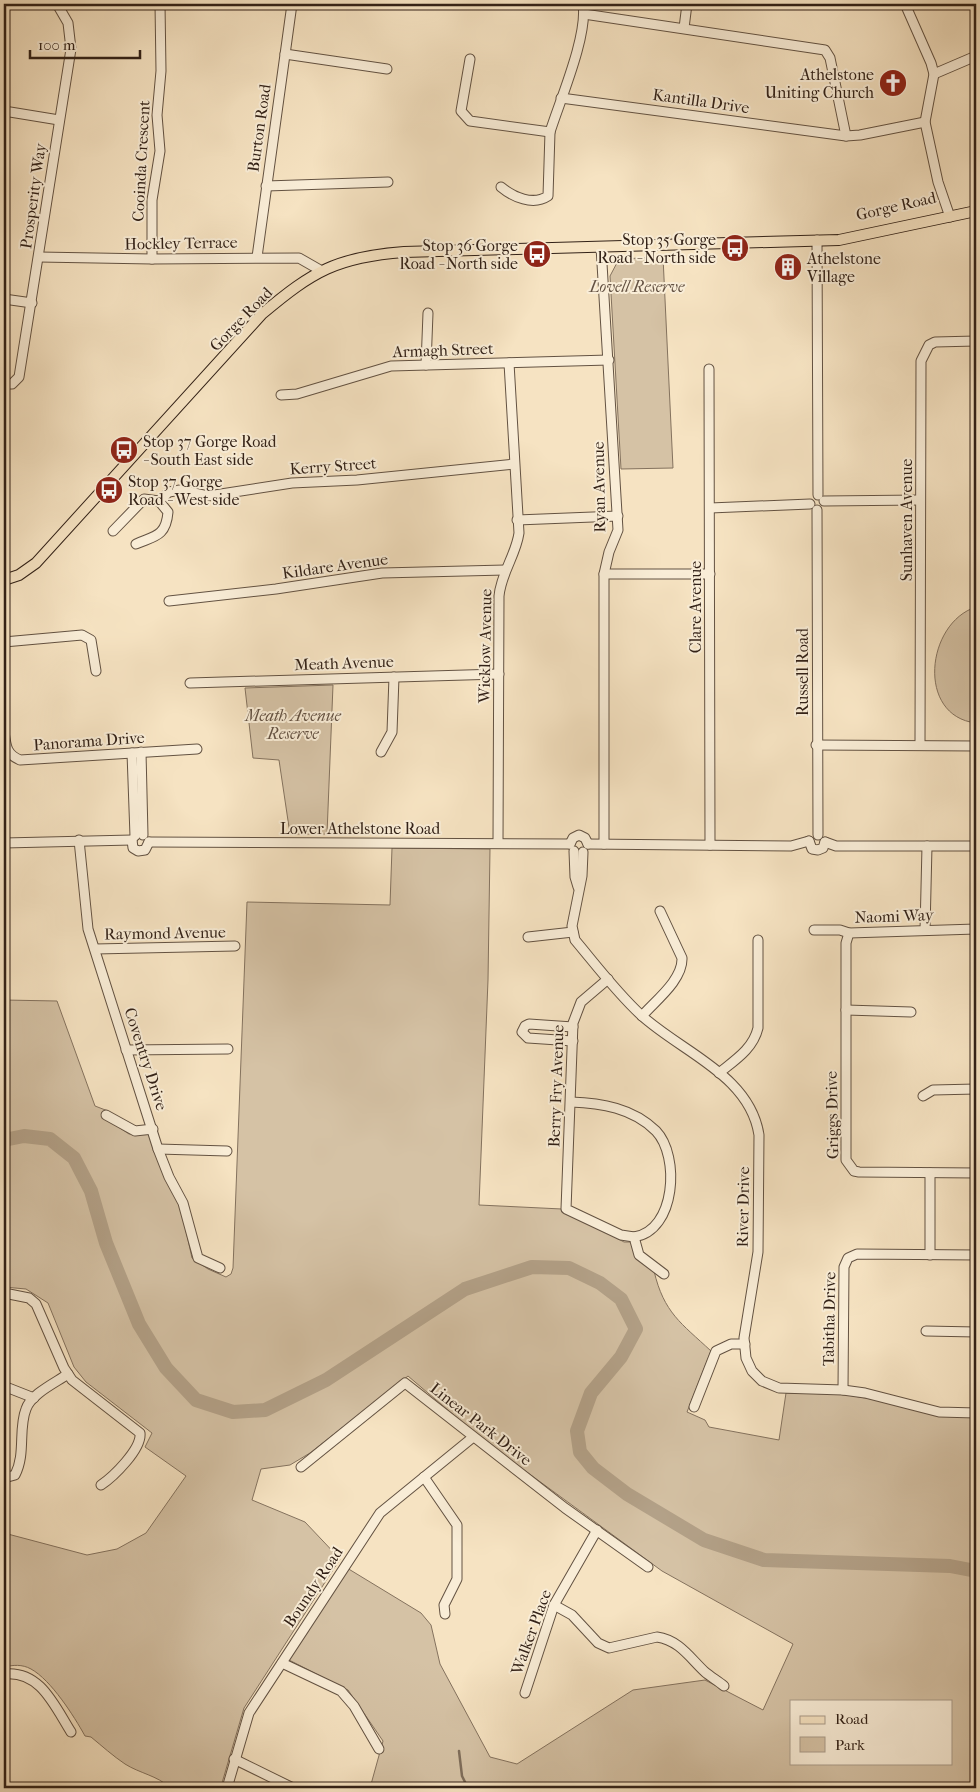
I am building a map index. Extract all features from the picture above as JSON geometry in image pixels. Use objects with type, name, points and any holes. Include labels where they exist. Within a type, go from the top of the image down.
[{"type":"main road","name":"Gorge Road","points":[[4,580],[19,575],[36,563],[262,314],[320,270],[352,259],[381,254],[820,240],[948,213],[976,203]]},
{"type":"main road","name":"Gorge Road","points":[[948,213],[976,211]]},
{"type":"street","name":"Prosperity Way","points":[[4,384],[12,384],[19,377],[71,49],[68,23],[57,4]]},
{"type":"street","name":"Cooinda Crescent","points":[[152,259],[152,200],[160,151],[157,115],[161,71],[160,4]]},
{"type":"street","name":"Burton Road","points":[[257,257],[292,4]]},
{"type":"street","points":[[501,186],[518,198],[541,200],[548,196],[550,132],[580,39],[584,14],[583,4]]},
{"type":"street","points":[[684,28],[687,4]]},
{"type":"street","points":[[905,4],[932,62],[934,74],[925,122],[948,213]]},
{"type":"street","points":[[584,14],[825,50],[830,58],[846,136]]},
{"type":"street","points":[[285,54],[387,69]]},
{"type":"street","points":[[934,74],[976,56]]},
{"type":"street","points":[[470,59],[461,111],[465,118],[550,132]]},
{"type":"street","name":"Kantilla Drive","points":[[561,98],[846,136],[925,122]]},
{"type":"street","points":[[4,111],[59,120]]},
{"type":"street","points":[[266,186],[388,182]]},
{"type":"street","points":[[710,508],[824,506],[821,498],[820,240]]},
{"type":"street","name":"Ryan Avenue","points":[[601,247],[618,516],[618,530],[609,552],[604,574],[604,844]]},
{"type":"street","name":"Hockley Terrace","points":[[39,257],[152,259],[299,258],[320,270]]},
{"type":"street","points":[[4,299],[32,303]]},
{"type":"street","points":[[426,364],[428,313]]},
{"type":"street","name":"Sunhaven Avenue","points":[[920,745],[921,361],[929,345],[935,342],[976,342]]},
{"type":"street","name":"Armagh Street","points":[[281,395],[297,394],[390,366],[609,360]]},
{"type":"street","name":"Wicklow Avenue","points":[[498,843],[499,596],[505,570],[516,546],[517,520],[509,362]]},
{"type":"street","name":"Clare Avenue","points":[[709,369],[710,845]]},
{"type":"street","name":"Kerry Street","points":[[113,531],[144,499],[159,501],[169,492],[180,490],[208,496],[292,483],[357,480],[514,464]]},
{"type":"street","points":[[814,507],[812,498],[920,500]]},
{"type":"street","points":[[136,544],[153,539],[165,527],[168,512],[159,501]]},
{"type":"street","name":"Russell Road","points":[[814,507],[818,835]]},
{"type":"street","points":[[517,520],[618,516]]},
{"type":"street","name":"Kildare Avenue","points":[[169,601],[276,589],[382,573],[505,570]]},
{"type":"street","points":[[604,574],[710,574]]},
{"type":"street","points":[[4,642],[82,635],[91,640],[96,671]]},
{"type":"street","name":"Meath Avenue","points":[[190,683],[499,674]]},
{"type":"street","points":[[381,752],[392,732],[394,677]]},
{"type":"street","name":"Panorama Drive","points":[[4,731],[6,749],[12,756],[20,760],[196,749]]},
{"type":"street","points":[[816,745],[976,746]]},
{"type":"street","points":[[136,753],[140,838]]},
{"type":"street","points":[[825,842],[823,848],[818,850],[812,849],[810,841],[812,836],[818,835],[824,838],[825,842],[836,846],[976,846]]},
{"type":"street","name":"Lower Athelstone Road","points":[[4,843],[140,838],[498,843],[579,848],[604,844],[791,846],[810,841]]},
{"type":"street","name":"Coventry Drive","points":[[79,840],[88,929],[158,1149],[169,1177],[183,1203],[198,1258],[220,1268]]},
{"type":"street","points":[[925,930],[927,846]]},
{"type":"street","points":[[528,937],[573,932],[578,888],[582,876],[579,848]]},
{"type":"street","points":[[642,1016],[674,979],[682,964],[682,958],[660,911]]},
{"type":"street","name":"Naomi Way","points":[[814,930],[840,930],[849,933],[976,929]]},
{"type":"street","name":"River Drive","points":[[573,932],[576,940],[608,979],[642,1016],[656,1029],[734,1085],[750,1106],[757,1122],[759,1135],[758,1252],[744,1344],[746,1358],[752,1371],[762,1381],[771,1386],[789,1390],[843,1390],[874,1395],[939,1412],[976,1414]]},
{"type":"street","name":"Griggs Drive","points":[[849,933],[846,943],[846,1160],[848,1164],[854,1171],[976,1173]]},
{"type":"street","points":[[719,1073],[747,1050],[756,1037],[758,1028],[758,940]]},
{"type":"street","name":"Raymond Avenue","points":[[95,950],[235,946]]},
{"type":"street","name":"Berry Fry Avenue","points":[[608,979],[581,1002],[575,1015],[572,1041],[566,1209],[621,1235],[634,1237]]},
{"type":"street","points":[[846,1010],[911,1012]]},
{"type":"street","points":[[572,1041],[528,1038],[522,1032],[524,1026],[529,1024],[573,1027]]},
{"type":"street","points":[[126,1050],[228,1049]]},
{"type":"street","points":[[923,1096],[933,1090],[976,1089]]},
{"type":"street","points":[[571,1102],[609,1104],[650,1126],[663,1140],[669,1162],[667,1210],[652,1229],[634,1237],[640,1255],[664,1274]]},
{"type":"street","points":[[106,1115],[134,1130],[153,1129]]},
{"type":"street","points":[[158,1149],[227,1150]]},
{"type":"street","points":[[930,1173],[930,1255]]},
{"type":"street","name":"Tabitha Drive","points":[[843,1390],[844,1267],[848,1258],[857,1254],[976,1255]]},
{"type":"street","points":[[4,1293],[30,1298],[36,1304],[68,1374],[79,1386],[140,1433],[140,1440],[120,1470],[102,1485]]},
{"type":"street","points":[[926,1331],[976,1332]]},
{"type":"street","points":[[694,1407],[716,1351],[731,1344],[744,1344]]},
{"type":"street","points":[[4,1478],[15,1475],[20,1466],[26,1409],[34,1398],[68,1374]]},
{"type":"street","name":"Linear Park Drive","points":[[301,1467],[405,1383],[472,1438],[648,1567]]},
{"type":"street","points":[[4,1388],[6,1387],[34,1398]]},
{"type":"street","name":"Boundy Road","points":[[227,1788],[234,1758],[249,1714],[380,1513],[472,1438]]},
{"type":"street","points":[[424,1477],[457,1524],[457,1579],[444,1605],[445,1614]]},
{"type":"street","name":"Walker Place","points":[[525,1694],[554,1605],[597,1530]]},
{"type":"street","points":[[554,1605],[572,1615],[598,1643],[609,1648],[657,1637],[664,1638],[674,1643],[705,1672],[724,1686]]},
{"type":"street","points":[[282,1663],[341,1691],[354,1706],[379,1749]]},
{"type":"street","points":[[4,1674],[22,1673],[34,1680],[47,1695],[71,1732]]},
{"type":"street","points":[[234,1758],[292,1788]]},
{"type":"green space","name":"Lovell Reserve","points":[[663,257],[673,468],[621,469],[610,276],[619,259]]},
{"type":"green space","points":[[976,607],[976,723],[957,717],[944,704],[936,687],[935,668],[938,649],[946,631],[959,616]]},
{"type":"green space","name":"Meath Avenue Reserve","points":[[333,685],[327,834],[290,834],[279,760],[253,758],[245,688]]},
{"type":"green space","points":[[392,848],[490,849],[488,980],[479,1205],[562,1209],[624,1242],[631,1242],[640,1259],[654,1271],[663,1297],[675,1316],[711,1351],[687,1412],[705,1420],[709,1427],[779,1440],[786,1393],[842,1394],[976,1417],[976,1788],[370,1788],[383,1741],[348,1690],[289,1660],[347,1568],[421,1613],[431,1625],[440,1664],[490,1757],[517,1764],[633,1690],[705,1680],[763,1710],[793,1644],[662,1571],[483,1440],[408,1376],[310,1453],[290,1465],[261,1469],[252,1500],[305,1522],[340,1559],[244,1708],[222,1783],[169,1787],[165,1783],[130,1767],[91,1737],[85,1736],[61,1699],[39,1674],[24,1666],[4,1667],[4,1533],[87,1555],[117,1549],[146,1533],[186,1476],[145,1447],[152,1433],[86,1382],[74,1367],[48,1303],[26,1289],[4,1287],[4,1000],[57,1001],[95,1106],[108,1111],[105,1118],[129,1134],[148,1133],[181,1208],[192,1258],[208,1269],[226,1277],[231,1274],[233,1268],[247,902],[390,905]]},
{"type":"waterway","points":[[4,1140],[24,1136],[50,1139],[74,1158],[91,1191],[106,1243],[139,1324],[166,1368],[196,1400],[233,1412],[265,1410],[326,1380],[465,1289],[532,1267],[569,1268],[600,1283],[621,1299],[636,1329],[621,1357],[591,1393],[577,1431],[580,1452],[593,1468],[627,1494],[704,1540],[764,1560],[950,1566],[976,1571]]},
{"type":"waterway","points":[[459,1751],[462,1776],[468,1788]]},
{"type":"place","name":"Athelstone Uniting Church","points":[[893,83]]},
{"type":"place","name":"Stop 35 Gorge Road - North side","points":[[735,248]]},
{"type":"place","name":"Stop 36 Gorge Road - North side","points":[[537,254]]},
{"type":"place","name":"Athelstone Village","points":[[788,267]]},
{"type":"place","name":"Stop 37 Gorge Road - South East side","points":[[124,450]]},
{"type":"place","name":"Stop 37 Gorge Road - West side","points":[[109,490]]}]
